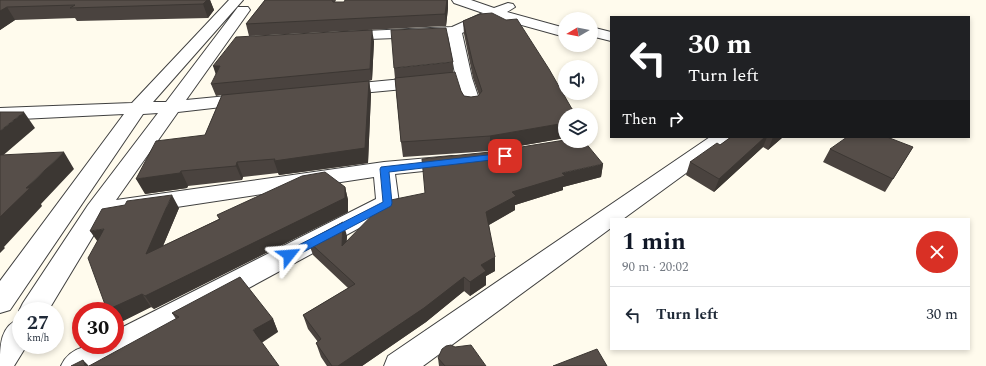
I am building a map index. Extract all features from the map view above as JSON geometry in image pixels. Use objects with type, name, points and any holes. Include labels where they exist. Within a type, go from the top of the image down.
[{"type":"street","points":[[459,0],[558,22]]},
{"type":"street","points":[[484,0],[501,10],[558,31]]},
{"type":"street","points":[[39,302],[96,212],[172,107],[227,42],[236,2]]},
{"type":"street","points":[[0,302],[137,108],[236,2]]},
{"type":"street","points":[[328,37],[454,30],[501,10]]},
{"type":"street","points":[[454,30],[464,78],[472,105]]},
{"type":"street","points":[[598,33],[610,37]]},
{"type":"street","points":[[598,43],[610,47]]},
{"type":"street","points":[[322,92],[464,78]]},
{"type":"street","points":[[0,114],[172,107],[267,97]]},
{"type":"street","points":[[412,362],[661,180],[722,138]]},
{"type":"street","points":[[96,212],[384,169],[475,160]]},
{"type":"street","points":[[76,366],[388,203],[384,169]]},
{"type":"street","points":[[0,362],[12,344]]},
{"type":"building","points":[[0,0],[207,0],[203,4],[70,8],[75,5],[7,7],[0,11]]},
{"type":"building","points":[[265,0],[332,0],[333,2],[344,2],[345,0],[447,0],[445,14],[246,24]]},
{"type":"building","points":[[492,13],[506,20],[517,19],[558,85],[558,100],[567,100],[571,108],[558,108],[558,124],[490,136],[401,142],[395,78],[455,72],[464,96],[478,96],[482,91],[473,64],[463,21],[480,14]]},
{"type":"building","points":[[446,28],[453,62],[394,68],[391,30]]},
{"type":"building","points":[[372,30],[370,69],[211,84],[220,66],[213,66],[236,37]]},
{"type":"building","points":[[369,81],[365,148],[274,161],[275,159],[237,162],[236,166],[181,171],[180,173],[136,179],[156,141],[205,135],[222,95]]},
{"type":"building","points":[[0,112],[24,112],[0,131]]},
{"type":"building","points":[[730,138],[764,138],[719,179],[690,162],[717,143],[720,145]]},
{"type":"building","points":[[846,138],[890,138],[913,147],[893,179],[830,149]]},
{"type":"building","points":[[558,141],[558,148],[590,148],[603,164],[562,173],[565,176],[512,192],[516,196],[486,212],[495,257],[481,265],[486,271],[470,282],[464,277],[424,308],[338,366],[332,366],[316,343],[321,339],[303,315],[355,284],[308,241],[343,222],[342,246],[386,201],[425,193],[422,159],[490,152]]},
{"type":"building","points":[[64,152],[26,188],[30,188],[0,217],[0,155]]},
{"type":"building","points":[[325,172],[345,187],[345,198],[145,296],[142,294],[124,302],[104,302],[88,258],[104,229],[90,231],[102,209],[125,205],[127,201],[172,195],[146,254],[220,219],[217,215],[302,176]]},
{"type":"building","points":[[240,277],[273,319],[253,330],[279,366],[89,366],[111,354],[124,354],[124,347],[179,317],[172,313]]},
{"type":"building","points":[[451,345],[455,347],[471,345],[486,366],[445,366],[438,358],[442,349]]},
{"type":"building","points":[[597,349],[607,366],[553,366]]},
{"type":"building","points":[[83,360],[85,366],[71,366]]},
{"type":"route","points":[[289,255],[388,203],[384,169],[505,156]]}]
